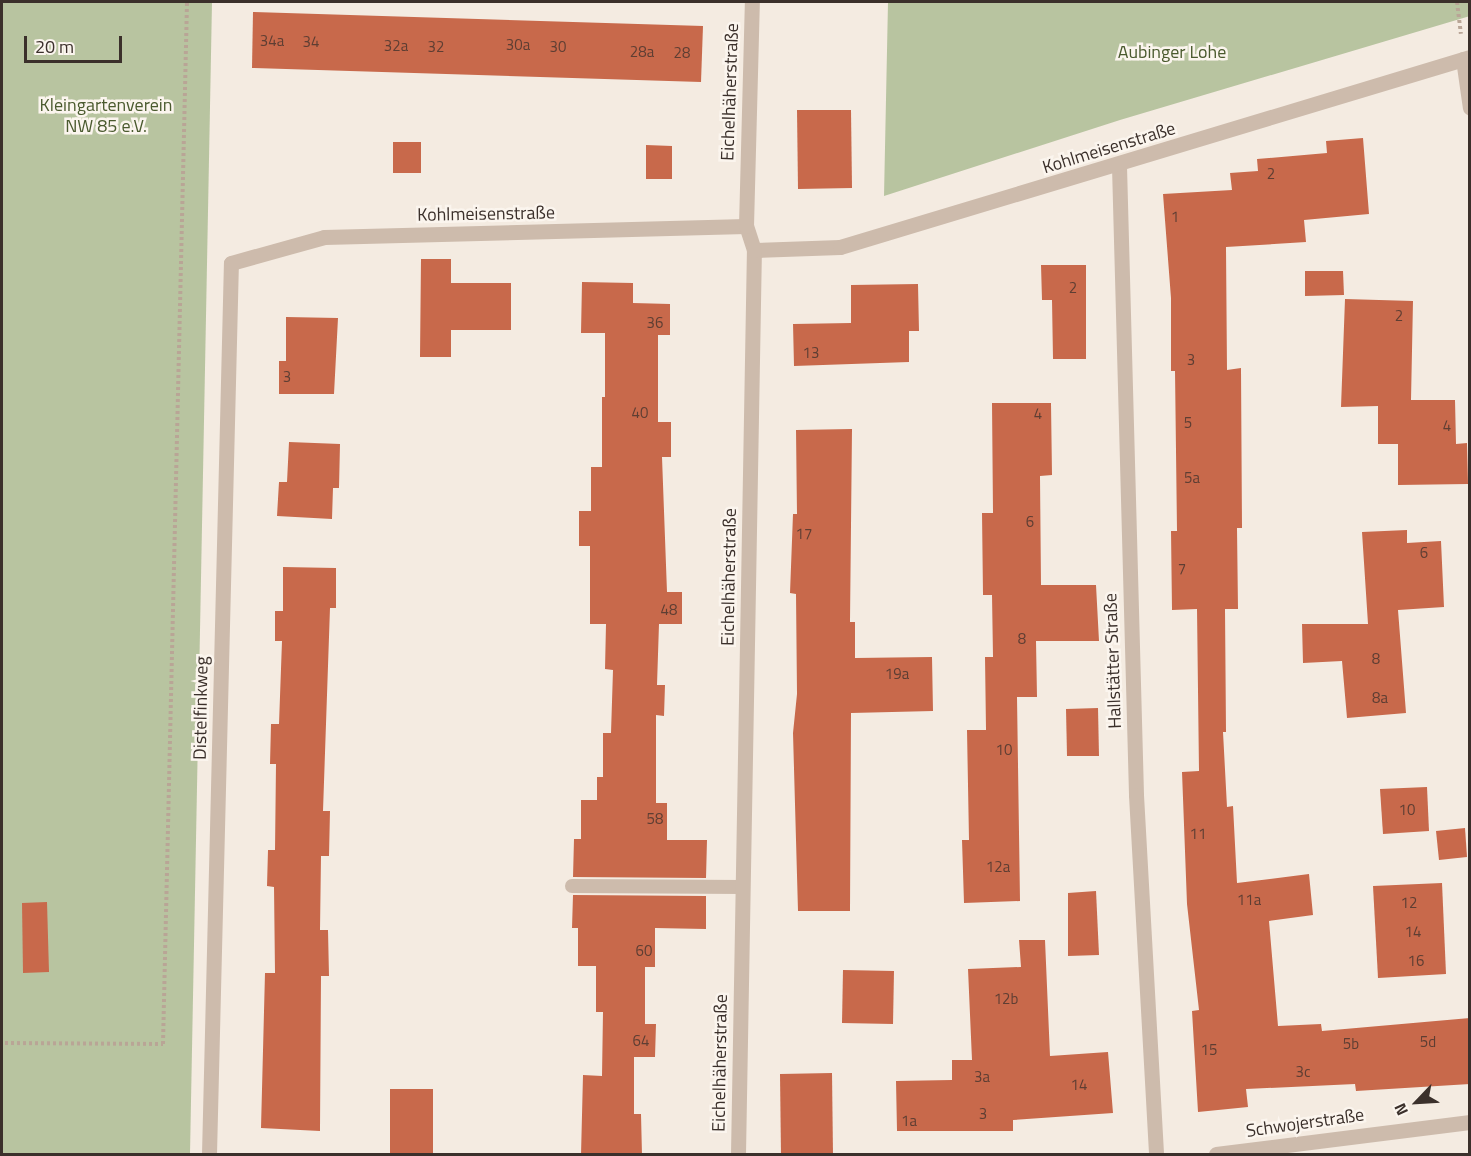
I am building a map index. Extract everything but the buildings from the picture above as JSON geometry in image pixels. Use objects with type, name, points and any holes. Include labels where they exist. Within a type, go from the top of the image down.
[{"type":"street","name":"Eichelhäherstraße","points":[[738,1155],[754,250],[746,226],[752,2]]},
{"type":"street","name":"Kohlmeisenstraße","points":[[754,250],[840,247],[1119,166],[1466,58]]},
{"type":"street","points":[[1466,58],[1470,108]]},
{"type":"street","name":"Hallstätter Straße","points":[[1119,166],[1136,795],[1156,1155]]},
{"type":"street","name":"Kohlmeisenstraße","points":[[231,263],[324,237],[746,226]]},
{"type":"street","name":"Distelfinkweg","points":[[209,1155],[231,263]]},
{"type":"street","name":"Schwojerstraße","points":[[1216,1155],[1255,1152],[1470,1122]]},
{"type":"lane","points":[[572,886],[743,887]]},
{"type":"path","points":[[5,1043],[163,1044],[187,2]]},
{"type":"path","points":[[1457,2],[1466,58]]},
{"type":"green space","name":"Kleingartenverein NW 85 e.V.","points":[[2,2],[212,2],[190,1154],[2,1154]]},
{"type":"green space","name":"Aubinger Lohe","points":[[888,2],[1469,2],[1470,16],[1120,120],[884,196]]}]
